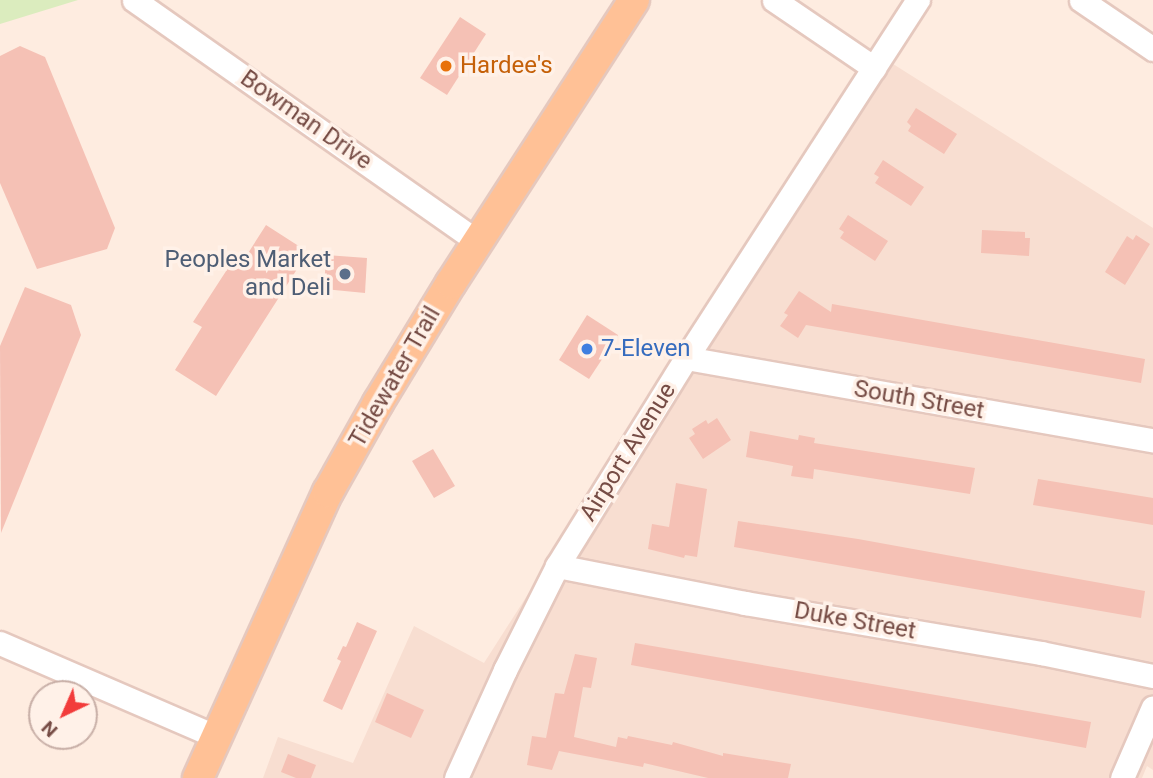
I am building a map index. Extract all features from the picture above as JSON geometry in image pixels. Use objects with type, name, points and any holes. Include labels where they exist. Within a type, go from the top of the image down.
[{"type":"main road","name":"Tidewater Trail","points":[[198,778],[328,492],[477,241],[634,0]]},
{"type":"street","name":"Bowman Drive","points":[[134,0],[477,241]]},
{"type":"street","points":[[774,0],[874,68]]},
{"type":"street","name":"Airport Avenue","points":[[456,778],[505,670],[557,566],[686,358],[919,0]]},
{"type":"street","points":[[1081,0],[1153,49]]},
{"type":"street","name":"South Street","points":[[686,358],[1153,440]]},
{"type":"street","name":"Duke Street","points":[[557,566],[719,598],[1041,653],[1153,676]]},
{"type":"street","points":[[0,643],[215,736]]},
{"type":"street","points":[[1122,778],[1153,707]]},
{"type":"shaded area","points":[[874,52],[1153,228],[1153,770],[1147,766],[1142,778],[263,778],[278,737],[353,763],[414,626],[484,663]]},
{"type":"green space","points":[[0,0],[78,0],[0,24]]},
{"type":"building","name":"Hardee's","points":[[460,17],[486,34],[447,95],[420,78]]},
{"type":"building","points":[[20,46],[45,57],[115,228],[107,249],[37,269],[0,183],[0,56]]},
{"type":"building","points":[[916,108],[957,134],[944,154],[908,131],[911,126],[907,122]]},
{"type":"building","points":[[883,160],[924,187],[911,206],[875,183],[879,177],[874,174]]},
{"type":"building","points":[[848,215],[888,241],[875,261],[840,238],[844,232],[839,229]]},
{"type":"building","points":[[266,225],[308,252],[216,396],[175,370],[202,327],[193,322],[230,265],[238,269]]},
{"type":"building","points":[[982,230],[1025,232],[1025,238],[1030,238],[1029,256],[981,253]]},
{"type":"building","points":[[1136,235],[1150,244],[1125,285],[1105,272],[1127,236],[1133,240]]},
{"type":"building","name":"Peoples Market and Deli","points":[[326,255],[367,258],[365,293],[324,289]]},
{"type":"building","points":[[25,287],[71,305],[81,335],[1,533],[0,346]]},
{"type":"building","points":[[799,291],[831,312],[832,304],[1145,359],[1141,383],[806,325],[798,338],[780,326],[788,315],[784,313]]},
{"type":"building","name":"7-Eleven","points":[[587,315],[618,335],[589,379],[559,360]]},
{"type":"building","points":[[717,418],[731,440],[703,459],[689,438],[695,434],[692,429],[706,420],[708,424]]},
{"type":"building","points":[[750,431],[798,440],[799,435],[815,438],[814,443],[975,468],[970,494],[814,469],[813,479],[791,476],[793,466],[746,457]]},
{"type":"building","points":[[433,449],[455,486],[434,498],[412,461]]},
{"type":"building","points":[[1038,479],[1153,498],[1153,525],[1033,505]]},
{"type":"building","points":[[676,483],[707,489],[697,557],[685,555],[684,558],[648,549],[652,524],[669,527]]},
{"type":"building","points":[[738,521],[858,539],[1145,591],[1141,618],[734,547]]},
{"type":"building","points":[[357,622],[377,631],[342,710],[323,701],[341,661],[337,659],[343,646],[346,647]]},
{"type":"building","points":[[635,643],[1091,722],[1086,748],[631,665]]},
{"type":"building","points":[[575,654],[597,658],[591,688],[583,687],[574,737],[616,747],[618,737],[627,739],[628,736],[672,745],[673,742],[723,756],[723,753],[791,764],[788,778],[708,778],[644,763],[643,767],[559,751],[552,770],[527,765],[532,736],[546,738],[555,693],[564,694]]},
{"type":"building","points":[[387,693],[424,710],[411,738],[375,722]]},
{"type":"building","points":[[288,754],[316,765],[311,778],[296,778],[281,772]]},
{"type":"place","name":"Hardee's","points":[[446,66]]},
{"type":"place","name":"Peoples Market and Deli","points":[[345,274]]},
{"type":"place","name":"7-Eleven","points":[[587,349]]}]
